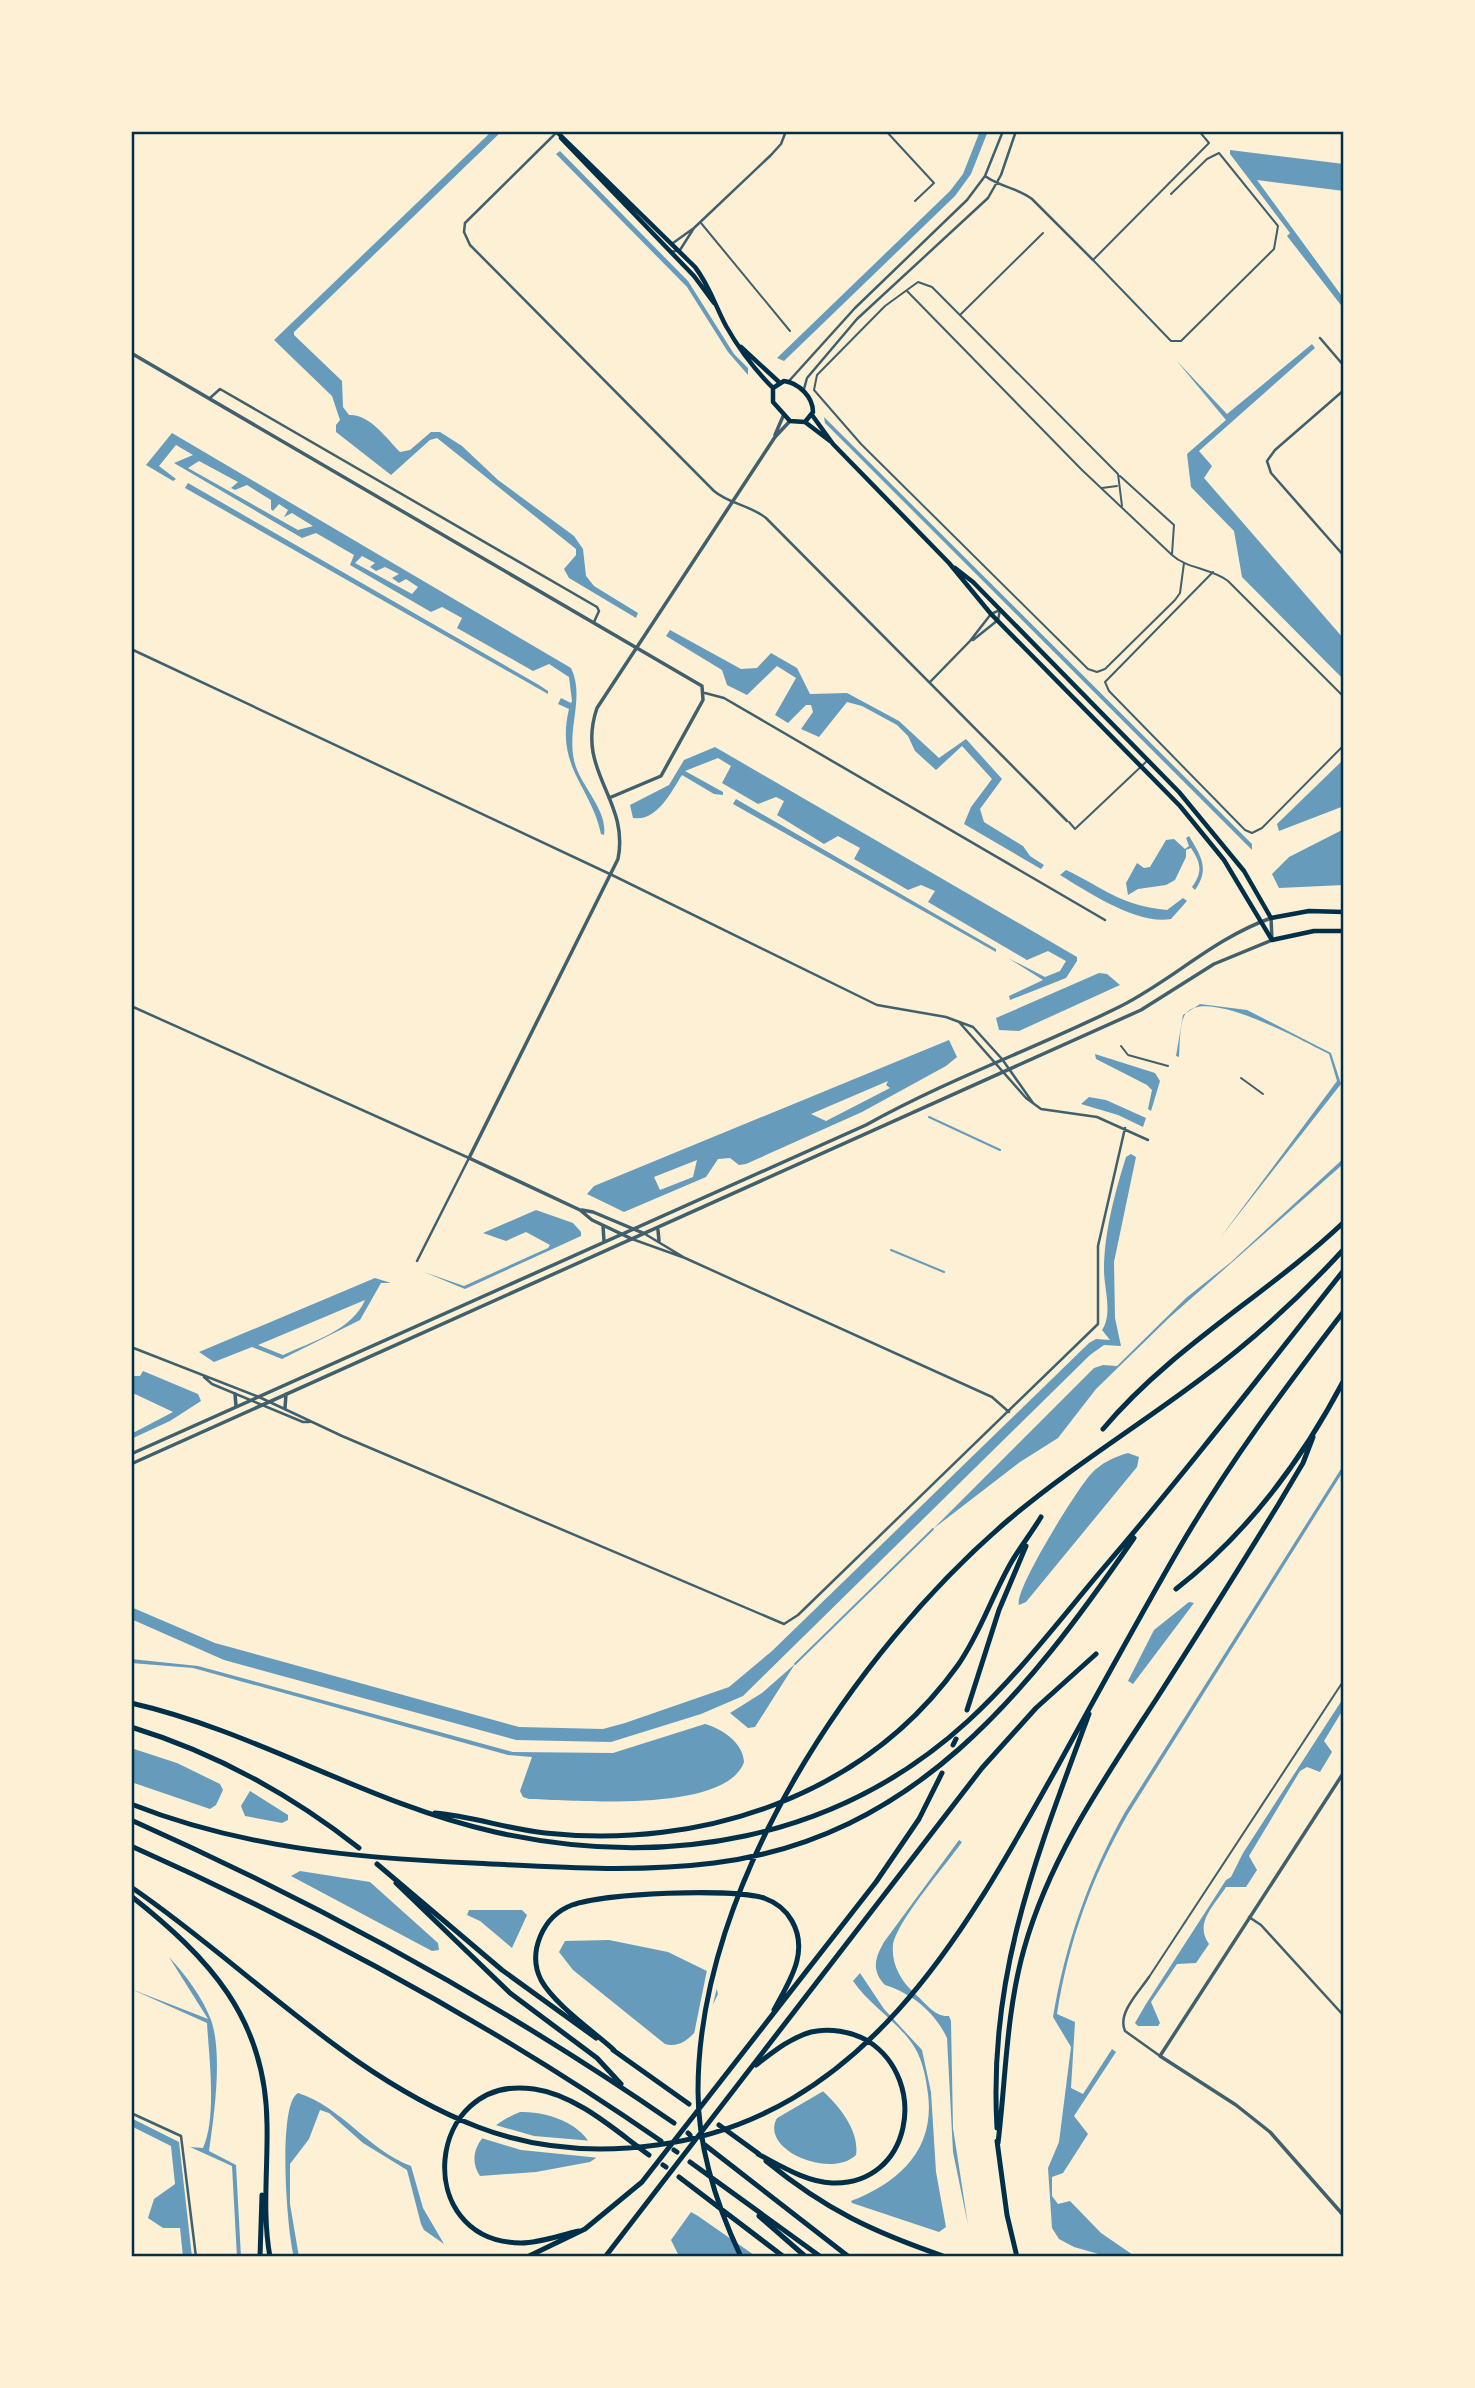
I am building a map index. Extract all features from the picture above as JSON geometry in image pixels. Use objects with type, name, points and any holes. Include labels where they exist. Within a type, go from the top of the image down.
[{"type":"highway","points":[[1103,1429],[1170,1361],[1292,1268],[1344,1222]]},
{"type":"highway","points":[[741,2257],[726,2223],[707,2158],[698,2093],[701,2039],[719,1955],[740,1896],[776,1816],[810,1754],[892,1639],[979,1546],[1044,1491],[1234,1353],[1305,1290],[1344,1249]]},
{"type":"highway","points":[[131,1703],[201,1723],[373,1795],[421,1812],[540,1841],[616,1849],[716,1843],[800,1821],[861,1794],[924,1756],[966,1723],[997,1692],[1148,1518],[1344,1270]]},
{"type":"highway","points":[[131,1887],[179,1920],[357,2059],[427,2103],[490,2131],[560,2146],[627,2148],[714,2133],[776,2108],[840,2068],[881,2031],[936,1964],[991,1881],[1179,1549],[1254,1431],[1344,1311]]},
{"type":"highway","points":[[998,2143],[1008,2024],[1016,1982],[1037,1910],[1052,1871],[1094,1794],[1284,1495],[1344,1380]]},
{"type":"highway","points":[[1176,1589],[1215,1556],[1256,1513],[1313,1437]]},
{"type":"highway","points":[[421,1812],[452,1815],[545,1833],[594,1836],[672,1831],[719,1824],[787,1801],[827,1782],[873,1752],[927,1703],[969,1648],[1011,1563],[1041,1518],[1008,1585],[967,1710]]},
{"type":"highway","points":[[131,1804],[219,1834],[301,1850],[440,1862],[664,1867],[717,1863],[788,1846],[868,1814],[907,1791],[953,1757],[985,1727],[1104,1581],[1148,1518]]},
{"type":"highway","points":[[527,2257],[585,2229],[613,2209],[722,2105],[990,1759],[1035,1708],[1096,1654]]},
{"type":"highway","points":[[1017,2257],[998,2143],[997,2057],[1007,1962],[1034,1863],[1096,1695]]},
{"type":"highway","points":[[131,1727],[246,1772],[319,1817],[359,1848]]},
{"type":"highway","points":[[605,2257],[662,2183],[676,2151],[710,2097],[894,1858],[919,1819],[942,1773]]},
{"type":"highway","points":[[131,1820],[382,1941],[497,2006],[674,2123]]},
{"type":"highway","points":[[131,1846],[287,1917],[412,1984],[531,2054],[660,2141]]},
{"type":"highway","points":[[377,1864],[502,1970],[689,2104]]},
{"type":"highway","points":[[383,1869],[470,1958],[510,1993],[597,2058],[628,2091]]},
{"type":"highway","points":[[614,2050],[552,1993],[537,1967],[537,1947],[545,1927],[557,1913],[577,1904],[651,1896],[705,1895],[759,1897],[775,1903],[792,1921],[799,1951],[795,1970],[767,2023]]},
{"type":"highway","points":[[131,1896],[195,1950],[238,2009],[263,2076],[267,2157],[265,2218],[270,2257]]},
{"type":"highway","points":[[751,2069],[797,2037],[813,2032],[847,2032],[861,2037],[886,2055],[894,2065],[905,2093],[905,2121],[895,2148],[886,2161],[862,2177],[847,2182],[818,2182],[758,2154]]},
{"type":"highway","points":[[585,2229],[538,2241],[505,2241],[474,2228],[463,2218],[446,2187],[443,2173],[447,2140],[465,2112],[476,2102],[500,2091],[534,2089],[580,2107],[649,2155]]},
{"type":"highway","points":[[719,2125],[806,2192],[851,2220],[874,2232],[946,2257]]},
{"type":"highway","points":[[704,2144],[849,2257]]},
{"type":"highway","points":[[260,2257],[259,2218],[267,2157]]},
{"type":"highway","points":[[690,2162],[821,2257]]},
{"type":"highway","points":[[679,2177],[784,2257]]},
{"type":"highway","points":[[733,2193],[806,2257]]},
{"type":"main road","points":[[557,132],[673,243],[702,276],[748,362],[773,388]]},
{"type":"main road","points":[[557,132],[568,148],[671,252],[717,307]]},
{"type":"main road","points":[[738,344],[779,382]]},
{"type":"main road","points":[[805,422],[811,415],[812,403],[789,381],[779,382],[773,388],[772,400],[790,421],[805,422],[833,444]]},
{"type":"main road","points":[[811,415],[833,444],[949,563],[1000,610],[1149,759],[1236,859],[1271,918],[1309,911],[1344,912]]},
{"type":"main road","points":[[949,563],[991,614],[1142,766],[1210,841],[1237,878],[1272,940],[1306,932],[1344,931]]},
{"type":"street","points":[[694,228],[680,250],[671,252],[673,243],[694,228],[771,155],[786,131]]},
{"type":"street","points":[[886,131],[934,183],[915,201]]},
{"type":"street","points":[[789,381],[855,308],[967,200],[985,176],[1003,131]]},
{"type":"street","points":[[803,392],[807,378],[857,319],[988,198],[1016,131]]},
{"type":"street","points":[[1093,260],[1209,143],[1199,131]]},
{"type":"street","points":[[557,132],[465,223],[467,241],[722,499],[749,506],[766,518],[1075,829],[1149,759]]},
{"type":"street","points":[[985,176],[996,184],[1022,192],[1032,199],[1171,341],[1181,341],[1273,249],[1278,226],[1219,153],[1207,159],[1171,194]]},
{"type":"street","points":[[700,222],[790,331]]},
{"type":"street","points":[[960,315],[1042,233]]},
{"type":"street","points":[[1172,555],[1174,525],[1118,474],[960,315],[923,282],[906,290],[817,375],[814,390],[851,434],[1088,670],[1097,672],[1105,668],[1175,600],[1180,593],[1184,563]]},
{"type":"street","points":[[906,290],[1101,488],[1172,555],[1184,563],[1213,571],[1228,581],[1344,697]]},
{"type":"street","points":[[1320,338],[1344,366]]},
{"type":"street","points":[[131,353],[702,686],[705,694],[661,776],[609,798]]},
{"type":"street","points":[[209,398],[220,389],[597,607],[594,622]]},
{"type":"street","points":[[1344,390],[1275,450],[1267,461],[1271,472],[1344,556]]},
{"type":"street","points":[[775,437],[784,414]]},
{"type":"street","points":[[417,1261],[612,875],[621,844],[620,825],[592,757],[591,735],[597,708],[775,437],[790,421]]},
{"type":"street","points":[[1118,474],[1122,506]]},
{"type":"street","points":[[1101,488],[1119,484]]},
{"type":"street","points":[[1213,571],[1105,682],[1119,701],[1245,830],[1252,833],[1262,828],[1344,745]]},
{"type":"street","points":[[930,682],[971,641],[998,621],[1000,610]]},
{"type":"street","points":[[971,641],[991,614],[1000,610]]},
{"type":"street","points":[[131,649],[612,875],[877,1005],[957,1020],[973,1027],[1010,1069],[1033,1103]]},
{"type":"street","points":[[705,694],[724,698],[1105,919]]},
{"type":"street","points":[[131,1454],[866,1125],[923,1094],[1135,998],[1227,936],[1271,918],[1272,940],[1214,964],[1142,1010],[131,1464]]},
{"type":"street","points":[[131,1006],[469,1158],[580,1210],[603,1226],[685,1258],[992,1396],[1009,1412]]},
{"type":"street","points":[[957,1020],[1033,1103],[1050,1112],[1097,1117],[1148,1140]]},
{"type":"street","points":[[1121,1046],[1128,1055],[1168,1066]]},
{"type":"street","points":[[1241,1078],[1263,1094]]},
{"type":"street","points":[[202,1376],[212,1384],[251,1401],[309,1422],[784,1624],[798,1615],[1098,1324],[1098,1246],[1125,1128]]},
{"type":"street","points":[[580,1210],[593,1212],[635,1228],[685,1258]]},
{"type":"street","points":[[603,1226],[604,1242]]},
{"type":"street","points":[[659,1228],[659,1241]]},
{"type":"street","points":[[131,1347],[270,1401],[309,1422]]},
{"type":"street","points":[[235,1394],[236,1407]]},
{"type":"street","points":[[285,1408],[286,1394]]},
{"type":"street","points":[[1344,1680],[1123,2016],[1122,2025],[1125,2031],[1236,2105],[1270,2132],[1344,2216]]},
{"type":"street","points":[[1160,2056],[1344,1772]]},
{"type":"street","points":[[1249,1917],[1261,1925],[1344,2016]]},
{"type":"street","points":[[131,2113],[181,2136],[196,2257]]},
{"type":"water","points":[[492,131],[502,131],[294,332],[294,335],[342,381],[343,407],[349,415],[371,423],[400,452],[410,450],[431,432],[440,432],[462,446],[498,480],[574,536],[583,549],[586,576],[594,586],[638,613],[636,618],[569,578],[564,569],[576,555],[576,549],[437,438],[430,440],[391,475],[336,432],[336,425],[340,420],[332,396],[274,340]]},
{"type":"water","points":[[980,131],[988,131],[971,174],[955,196],[784,361],[777,358],[950,191],[963,174]]},
{"type":"water","points":[[1230,150],[1344,164],[1344,191],[1257,180],[1344,299],[1344,309],[1287,236],[1290,233],[1230,154]]},
{"type":"water","points":[[560,151],[688,281],[734,354],[748,368],[748,375],[728,352],[687,287],[556,154]]},
{"type":"water","points":[[1312,344],[1315,348],[1199,451],[1212,466],[1204,478],[1344,639],[1344,680],[1242,577],[1234,531],[1191,487],[1187,454],[1226,420],[1176,360],[1227,414]]},
{"type":"water","points":[[824,417],[1252,844],[1252,850],[825,423]]},
{"type":"water","points":[[172,433],[571,668],[576,690],[572,748],[574,760],[581,779],[602,816],[604,835],[601,834],[590,802],[570,761],[566,729],[569,709],[558,704],[561,698],[571,703],[572,701],[569,677],[549,664],[533,671],[457,628],[462,618],[442,607],[431,612],[350,565],[354,555],[316,533],[302,538],[174,463],[193,455],[176,445],[159,466],[176,479],[173,481],[146,465]],"holes":[[[199,461],[238,482],[231,488],[235,490],[247,485],[271,500],[273,511],[279,504],[288,510],[284,517],[292,513],[313,526],[298,530],[188,468]],[[362,556],[375,563],[370,567],[376,571],[385,567],[399,574],[392,578],[399,583],[406,579],[418,587],[412,594],[355,563]]]},
{"type":"water","points":[[188,483],[539,685],[548,691],[548,694],[185,488]]},
{"type":"water","points":[[670,630],[741,669],[757,668],[771,653],[797,668],[810,694],[847,693],[899,721],[939,758],[966,739],[1002,779],[980,809],[984,822],[1023,846],[1030,856],[1044,865],[1041,869],[964,824],[971,807],[992,779],[962,746],[936,770],[915,751],[908,736],[897,725],[862,706],[847,702],[819,737],[801,729],[813,712],[811,705],[806,705],[788,723],[775,715],[796,678],[777,666],[747,695],[727,685],[722,670],[666,636]]},
{"type":"water","points":[[715,747],[1077,957],[1077,961],[1066,978],[1010,1000],[1009,996],[1043,980],[1008,958],[1045,977],[1060,971],[1066,961],[1048,951],[1027,960],[928,902],[935,891],[921,885],[908,890],[854,859],[860,848],[838,836],[824,844],[777,815],[784,801],[776,797],[758,804],[722,783],[731,766],[718,758],[685,771],[723,792],[723,795],[714,794],[682,775],[656,811],[642,818],[633,818],[630,805],[669,785],[684,760]]},
{"type":"water","points":[[1344,759],[1344,806],[1279,831],[1277,824]]},
{"type":"water","points":[[736,799],[996,949],[996,952],[733,804]]},
{"type":"water","points":[[1344,829],[1344,885],[1279,888],[1272,874],[1289,857]]},
{"type":"water","points":[[1189,836],[1200,856],[1203,869],[1195,890],[1192,887],[1198,877],[1199,868],[1191,848],[1186,850],[1186,857],[1175,880],[1166,885],[1138,889],[1128,895],[1126,883],[1137,863],[1144,868],[1150,867],[1166,840],[1174,839],[1185,849],[1189,846],[1186,838]]},
{"type":"water","points":[[1066,870],[1137,905],[1167,910],[1183,898],[1187,901],[1171,919],[1143,917],[1113,906],[1060,875]]},
{"type":"water","points":[[1099,973],[1107,974],[1120,985],[1019,1031],[999,1030],[996,1018]]},
{"type":"water","points":[[1200,1004],[1247,1010],[1331,1053],[1341,1084],[1220,1238],[1337,1081],[1329,1054],[1279,1029],[1214,1007],[1198,1007],[1187,1013]]},
{"type":"water","points":[[1186,1013],[1181,1028],[1179,1057],[1176,1056],[1183,1015]]},
{"type":"water","points":[[949,1040],[957,1057],[946,1066],[862,1112],[746,1164],[739,1165],[730,1158],[718,1159],[706,1177],[624,1212],[587,1194],[594,1186]],"holes":[[[888,1081],[886,1085],[890,1088],[826,1121],[811,1114]],[[697,1160],[693,1177],[660,1190],[654,1177]]]},
{"type":"water","points":[[1095,1054],[1155,1073],[1160,1081],[1151,1111],[1148,1109],[1152,1090],[1096,1059]]},
{"type":"water","points":[[1089,1097],[1106,1100],[1146,1118],[1143,1127],[1118,1115],[1081,1104]]},
{"type":"water","points":[[1131,1154],[1136,1157],[1114,1262],[1115,1318],[1121,1346],[1104,1345],[1090,1355],[743,1696],[701,1714],[611,1742],[516,1740],[224,1660],[131,1619],[131,1607],[215,1643],[519,1727],[603,1729],[729,1687],[772,1651],[1089,1343],[1096,1339],[1110,1340],[1102,1330],[1107,1316],[1104,1270],[1106,1242],[1118,1184],[1126,1157]]},
{"type":"water","points":[[1344,1158],[1342,1165],[1169,1318],[1096,1389],[1058,1438],[1020,1462],[933,1529],[1094,1368],[1103,1365],[1117,1366],[1186,1298],[1231,1262]]},
{"type":"water","points":[[536,1210],[573,1223],[581,1236],[465,1289],[424,1272],[464,1286],[548,1248],[550,1245],[526,1232],[506,1241],[483,1233]]},
{"type":"water","points":[[375,1278],[391,1283],[381,1283],[360,1320],[282,1359],[252,1347],[214,1362],[199,1352]],"holes":[[[365,1300],[359,1310],[331,1334],[283,1355],[258,1345]]]},
{"type":"water","points":[[143,1371],[198,1394],[201,1401],[170,1421],[131,1439],[131,1434],[173,1412],[135,1394],[131,1396],[131,1376],[140,1376]]},
{"type":"water","points":[[1128,1453],[1139,1457],[1137,1467],[1026,1602],[1019,1605],[1020,1596],[1035,1562],[1084,1483],[1103,1464]]},
{"type":"water","points":[[1344,1464],[1344,1470],[1128,1814],[1103,1861],[1083,1911],[1057,2014],[1075,2022],[1071,2088],[1083,2094],[1112,2049],[1116,2052],[1074,2116],[1088,2134],[1063,2173],[1052,2177],[1052,2196],[1058,2204],[1070,2201],[1101,2233],[1136,2257],[1109,2257],[1074,2247],[1059,2239],[1052,2228],[1048,2168],[1059,2142],[1071,2047],[1053,2017],[1064,1963],[1080,1911],[1100,1861],[1125,1812]]},
{"type":"water","points":[[1189,1602],[1194,1603],[1133,1684],[1128,1681],[1154,1630]]},
{"type":"water","points":[[131,1659],[198,1666],[513,1752],[613,1753],[705,1724],[719,1729],[731,1738],[740,1749],[744,1762],[731,1779],[709,1790],[680,1797],[612,1801],[529,1799],[523,1797],[520,1791],[532,1757],[508,1755],[193,1668],[131,1663]]},
{"type":"water","points":[[795,1664],[755,1727],[748,1728],[730,1713],[762,1693]]},
{"type":"water","points":[[1344,1697],[1344,1708],[1324,1741],[1332,1752],[1320,1772],[1307,1767],[1300,1771],[1249,1856],[1257,1870],[1246,1887],[1226,1887],[1207,1915],[1204,1929],[1209,1944],[1196,1963],[1177,1964],[1151,2002],[1160,2023],[1158,2026],[1138,2026],[1135,2023],[1146,2004],[1226,1880],[1231,1877],[1243,1853]]},
{"type":"water","points":[[131,1748],[177,1763],[220,1784],[223,1790],[216,1805],[210,1809],[131,1782]]},
{"type":"water","points":[[250,1791],[288,1815],[288,1820],[282,1823],[245,1816],[241,1806]]},
{"type":"water","points":[[959,1840],[962,1842],[903,1922],[896,1935],[893,1952],[898,1972],[909,1988],[930,2008],[949,2016],[951,2021],[953,2128],[968,2225],[953,2152],[947,2038],[929,2012],[904,1993],[885,1985],[876,1969],[878,1953],[884,1942]]},
{"type":"water","points":[[300,1871],[370,1882],[438,1943],[439,1950],[432,1951],[291,1876]]},
{"type":"water","points":[[469,1910],[522,1910],[527,1915],[512,1948],[480,1921],[467,1915]]},
{"type":"water","points":[[609,1940],[668,1952],[713,1974],[718,1994],[704,2020],[690,2037],[674,2045],[665,2044],[573,1970],[559,1952],[565,1941]]},
{"type":"water","points":[[169,1957],[198,1995],[208,2012],[215,2034],[217,2067],[209,2151],[236,2165],[241,2257],[237,2257],[232,2166],[190,2147],[203,2148],[210,2120],[207,2023],[131,1989],[208,2019]]},
{"type":"water","points":[[860,1973],[884,2009],[922,2050],[931,2092],[936,2172],[946,2227],[939,2232],[851,2201],[885,2184],[911,2161],[920,2147],[929,2114],[926,2082],[918,2053],[901,2030],[853,1981]]},
{"type":"water","points":[[817,2086],[839,2108],[854,2136],[856,2155],[845,2162],[816,2163],[801,2158],[779,2142],[774,2131],[779,2115]]},
{"type":"water","points":[[298,2093],[328,2108],[381,2150],[411,2166],[423,2208],[444,2244],[424,2230],[421,2224],[407,2170],[363,2143],[329,2113],[320,2110],[309,2139],[290,2164],[290,2204],[299,2257],[294,2257],[287,2197],[286,2143],[292,2102]]},
{"type":"water","points":[[520,2112],[543,2114],[566,2122],[585,2137],[596,2158],[590,2162],[536,2172],[480,2176],[475,2165],[478,2146],[491,2129]]},
{"type":"water","points":[[131,2118],[179,2142],[192,2257],[183,2257],[180,2228],[163,2228],[148,2218],[154,2199],[175,2184],[171,2146],[131,2126]]},
{"type":"water","points":[[691,2212],[754,2255],[678,2254],[671,2240]]},
{"type":"pier","points":[[708,1965],[719,1979],[711,2013],[693,2039]]},
{"type":"pier","points":[[813,2081],[827,2089],[772,2121],[780,2108],[806,2083]]},
{"type":"pier","points":[[492,2124],[534,2136],[593,2141],[600,2158],[521,2150],[478,2137]]},
{"type":"waterway","points":[[929,1117],[1000,1150]]},
{"type":"waterway","points":[[891,1250],[944,1272]]},
{"type":"waterway","points":[[795,1664],[933,1529]]}]
